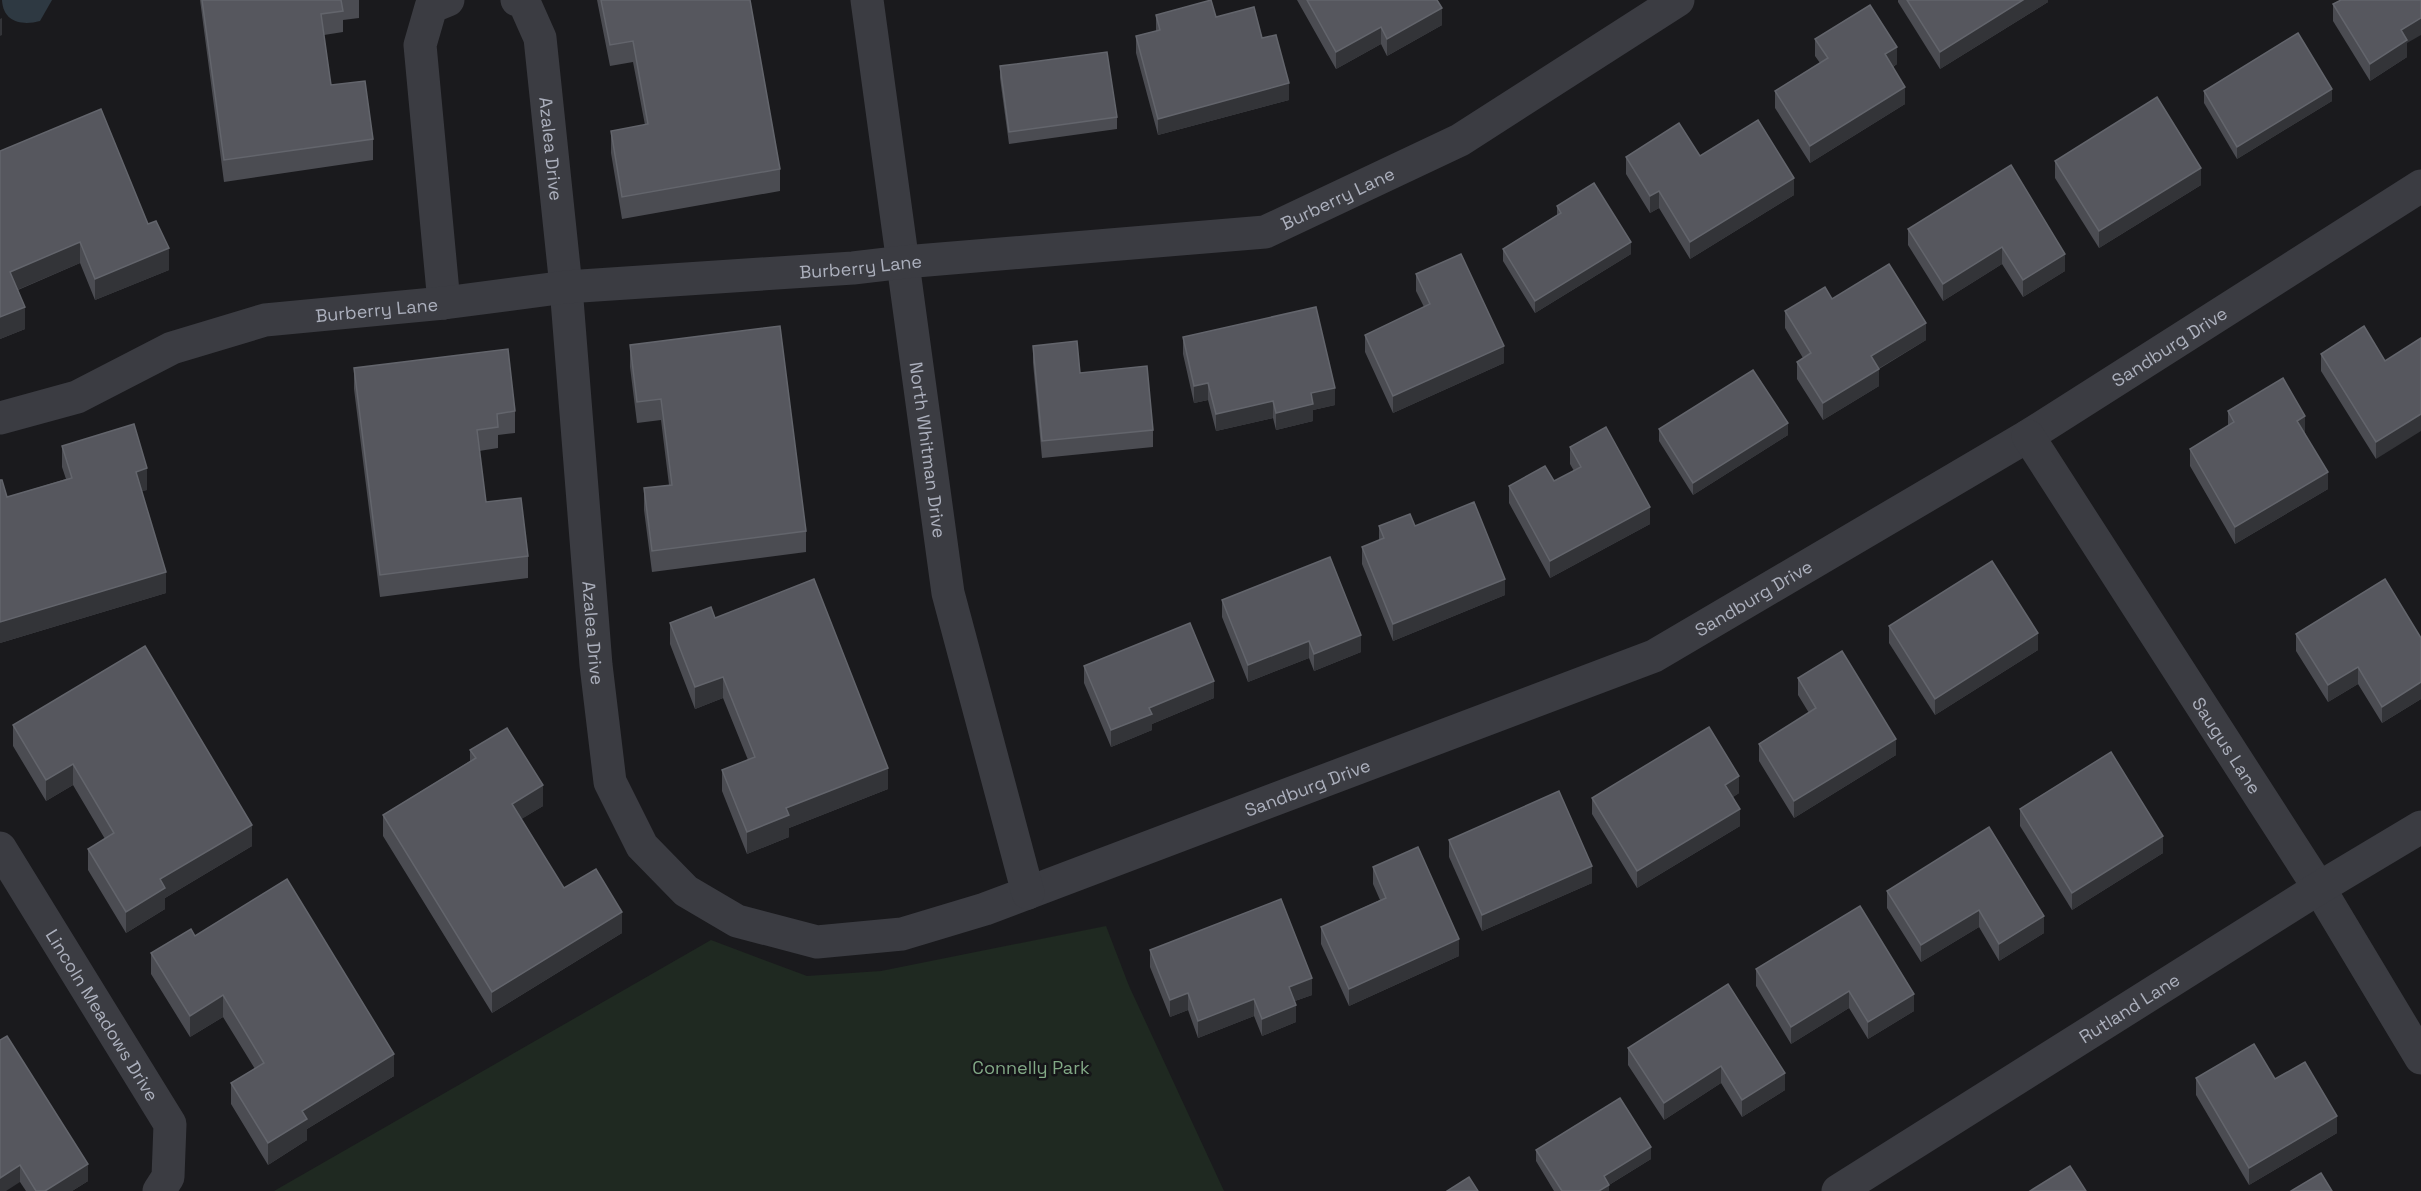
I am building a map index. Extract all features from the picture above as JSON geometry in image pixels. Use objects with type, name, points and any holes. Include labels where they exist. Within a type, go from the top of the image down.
[{"type":"street","points":[[444,303],[420,45],[431,8],[448,0]]},
{"type":"street","name":"Azalea Drive","points":[[517,0],[524,2],[540,38],[566,287],[596,665],[610,782],[642,846],[686,891],[736,921],[816,942],[902,934],[985,909],[1028,893]]},
{"type":"street","name":"North Whitman Drive","points":[[867,0],[948,592],[1028,893]]},
{"type":"street","name":"Burberry Lane","points":[[0,418],[77,397],[172,348],[265,320],[444,303],[566,287],[853,268],[1265,232],[1460,140],[1678,0]]},
{"type":"street","name":"Sandburg Drive","points":[[1028,893],[1654,656],[2028,436],[2421,186]]},
{"type":"street","name":"Saugus Lane","points":[[2028,436],[2319,888],[2421,1058]]},
{"type":"street","name":"Rutland Lane","points":[[1838,1191],[2319,888],[2421,828]]},
{"type":"street","name":"Lincoln Meadows Drive","points":[[0,848],[170,1124],[168,1177],[159,1191]]},
{"type":"green space","name":"Connelly Park","points":[[1106,926],[1129,986],[1224,1191],[274,1191],[711,940],[807,976],[881,971]]},
{"type":"shaded area","points":[[2,0],[52,0],[40,21],[27,23],[10,18],[3,7]]},
{"type":"building","points":[[202,0],[341,0],[343,11],[321,14],[331,85],[365,81],[373,139],[224,160]]},
{"type":"building","points":[[601,0],[750,0],[780,169],[622,197],[611,131],[648,124],[633,41],[610,45]]},
{"type":"building","points":[[1211,0],[1216,17],[1254,7],[1262,38],[1276,35],[1289,83],[1158,119],[1136,36],[1160,30],[1156,15]]},
{"type":"building","points":[[1307,0],[1437,0],[1442,8],[1387,39],[1381,27],[1336,52]]},
{"type":"building","points":[[1907,0],[2023,0],[1940,52]]},
{"type":"building","points":[[2341,0],[2421,0],[2421,18],[2401,30],[2407,40],[2370,64],[2333,4]]},
{"type":"building","points":[[1870,5],[1897,47],[1885,54],[1905,87],[1810,146],[1775,91],[1828,58],[1815,39]]},
{"type":"building","points":[[2298,33],[2332,89],[2237,147],[2204,91]]},
{"type":"building","points":[[1107,52],[1117,117],[1009,132],[1000,66]]},
{"type":"building","points":[[2157,97],[2201,168],[2099,231],[2055,161]]},
{"type":"building","points":[[101,109],[148,224],[156,221],[169,248],[95,279],[80,242],[10,272],[25,307],[0,317],[0,151]]},
{"type":"building","points":[[1758,120],[1794,178],[1690,242],[1659,191],[1650,196],[1626,157],[1679,123],[1700,156]]},
{"type":"building","points":[[2011,165],[2065,254],[2023,280],[2002,247],[1943,284],[1908,229]]},
{"type":"building","points":[[1594,183],[1631,242],[1535,301],[1503,249],[1561,213],[1557,206]]},
{"type":"building","points":[[1461,254],[1504,346],[1393,396],[1365,335],[1430,304],[1416,274]]},
{"type":"building","points":[[1889,264],[1926,323],[1871,356],[1879,369],[1823,403],[1797,362],[1811,353],[1785,311],[1825,287],[1832,299]]},
{"type":"building","points":[[1316,307],[1335,388],[1311,393],[1313,404],[1276,413],[1273,401],[1216,414],[1208,383],[1194,386],[1183,337]]},
{"type":"building","points":[[780,326],[806,531],[652,551],[644,488],[672,485],[661,399],[637,402],[630,345]]},
{"type":"building","points":[[2364,326],[2385,361],[2421,338],[2421,414],[2376,442],[2321,354]]},
{"type":"building","points":[[1077,341],[1080,373],[1147,366],[1153,430],[1042,441],[1033,346]]},
{"type":"building","points":[[508,349],[515,411],[497,414],[498,427],[477,430],[486,502],[521,498],[528,556],[380,575],[354,368]]},
{"type":"building","points":[[1753,370],[1788,423],[1693,483],[1659,429]]},
{"type":"building","points":[[2283,378],[2305,416],[2297,421],[2328,472],[2235,527],[2190,449],[2234,422],[2228,411]]},
{"type":"building","points":[[134,424],[147,468],[136,472],[166,572],[0,622],[0,480],[2,480],[7,497],[72,478],[62,446]]},
{"type":"building","points":[[1606,427],[1650,507],[1550,561],[1509,486],[1545,466],[1554,481],[1581,467],[1570,447]]},
{"type":"building","points":[[1474,502],[1505,579],[1393,624],[1362,547],[1384,538],[1379,526],[1410,514],[1415,526]]},
{"type":"building","points":[[1330,557],[1361,635],[1314,654],[1309,641],[1248,665],[1222,600]]},
{"type":"building","points":[[1992,561],[2038,633],[1935,699],[1889,626]]},
{"type":"building","points":[[814,579],[888,768],[786,808],[789,815],[747,832],[722,770],[755,757],[723,677],[695,687],[670,623],[711,607],[715,618]]},
{"type":"building","points":[[2385,579],[2421,638],[2421,682],[2382,707],[2358,667],[2328,685],[2296,634]]},
{"type":"building","points":[[1190,623],[1214,681],[1149,708],[1152,714],[1111,730],[1084,666]]},
{"type":"building","points":[[145,646],[252,825],[160,879],[165,888],[126,912],[88,849],[114,833],[73,764],[46,780],[13,725]]},
{"type":"building","points":[[1842,651],[1896,739],[1794,801],[1759,744],[1816,708],[1798,678]]},
{"type":"building","points":[[1709,727],[1739,776],[1725,785],[1740,809],[1637,871],[1592,798]]},
{"type":"building","points":[[507,728],[543,785],[512,804],[564,888],[596,869],[622,912],[492,992],[383,815],[476,758],[470,750]]},
{"type":"building","points":[[2111,752],[2163,836],[2072,893],[2020,809]]},
{"type":"building","points":[[1559,791],[1592,866],[1482,915],[1449,840]]},
{"type":"building","points":[[1989,827],[2044,916],[1999,944],[1979,910],[1921,945],[1887,891]]},
{"type":"building","points":[[1418,847],[1459,939],[1349,989],[1321,927],[1386,898],[1373,867]]},
{"type":"building","points":[[287,879],[394,1054],[302,1111],[307,1119],[268,1143],[231,1083],[264,1063],[223,995],[190,1016],[151,953],[191,929],[195,936]]},
{"type":"building","points":[[1281,899],[1312,978],[1289,987],[1296,1005],[1262,1019],[1254,999],[1198,1021],[1188,993],[1170,1000],[1150,950]]},
{"type":"building","points":[[1860,906],[1914,994],[1868,1022],[1849,991],[1791,1027],[1756,969]]},
{"type":"building","points":[[1728,984],[1785,1073],[1742,1100],[1721,1066],[1664,1103],[1628,1048]]},
{"type":"building","points":[[7,1036],[88,1164],[45,1191],[36,1191],[20,1165],[0,1178],[0,1040]]},
{"type":"building","points":[[2254,1044],[2275,1079],[2305,1062],[2337,1116],[2249,1168],[2196,1078]]},
{"type":"building","points":[[1620,1098],[1651,1147],[1604,1176],[1609,1185],[1599,1191],[1562,1191],[1536,1150]]},
{"type":"building","points":[[2070,1166],[2086,1191],[2030,1191]]},
{"type":"building","points":[[2321,1173],[2332,1191],[2291,1191]]},
{"type":"building","points":[[1469,1177],[1478,1191],[1447,1191]]}]
